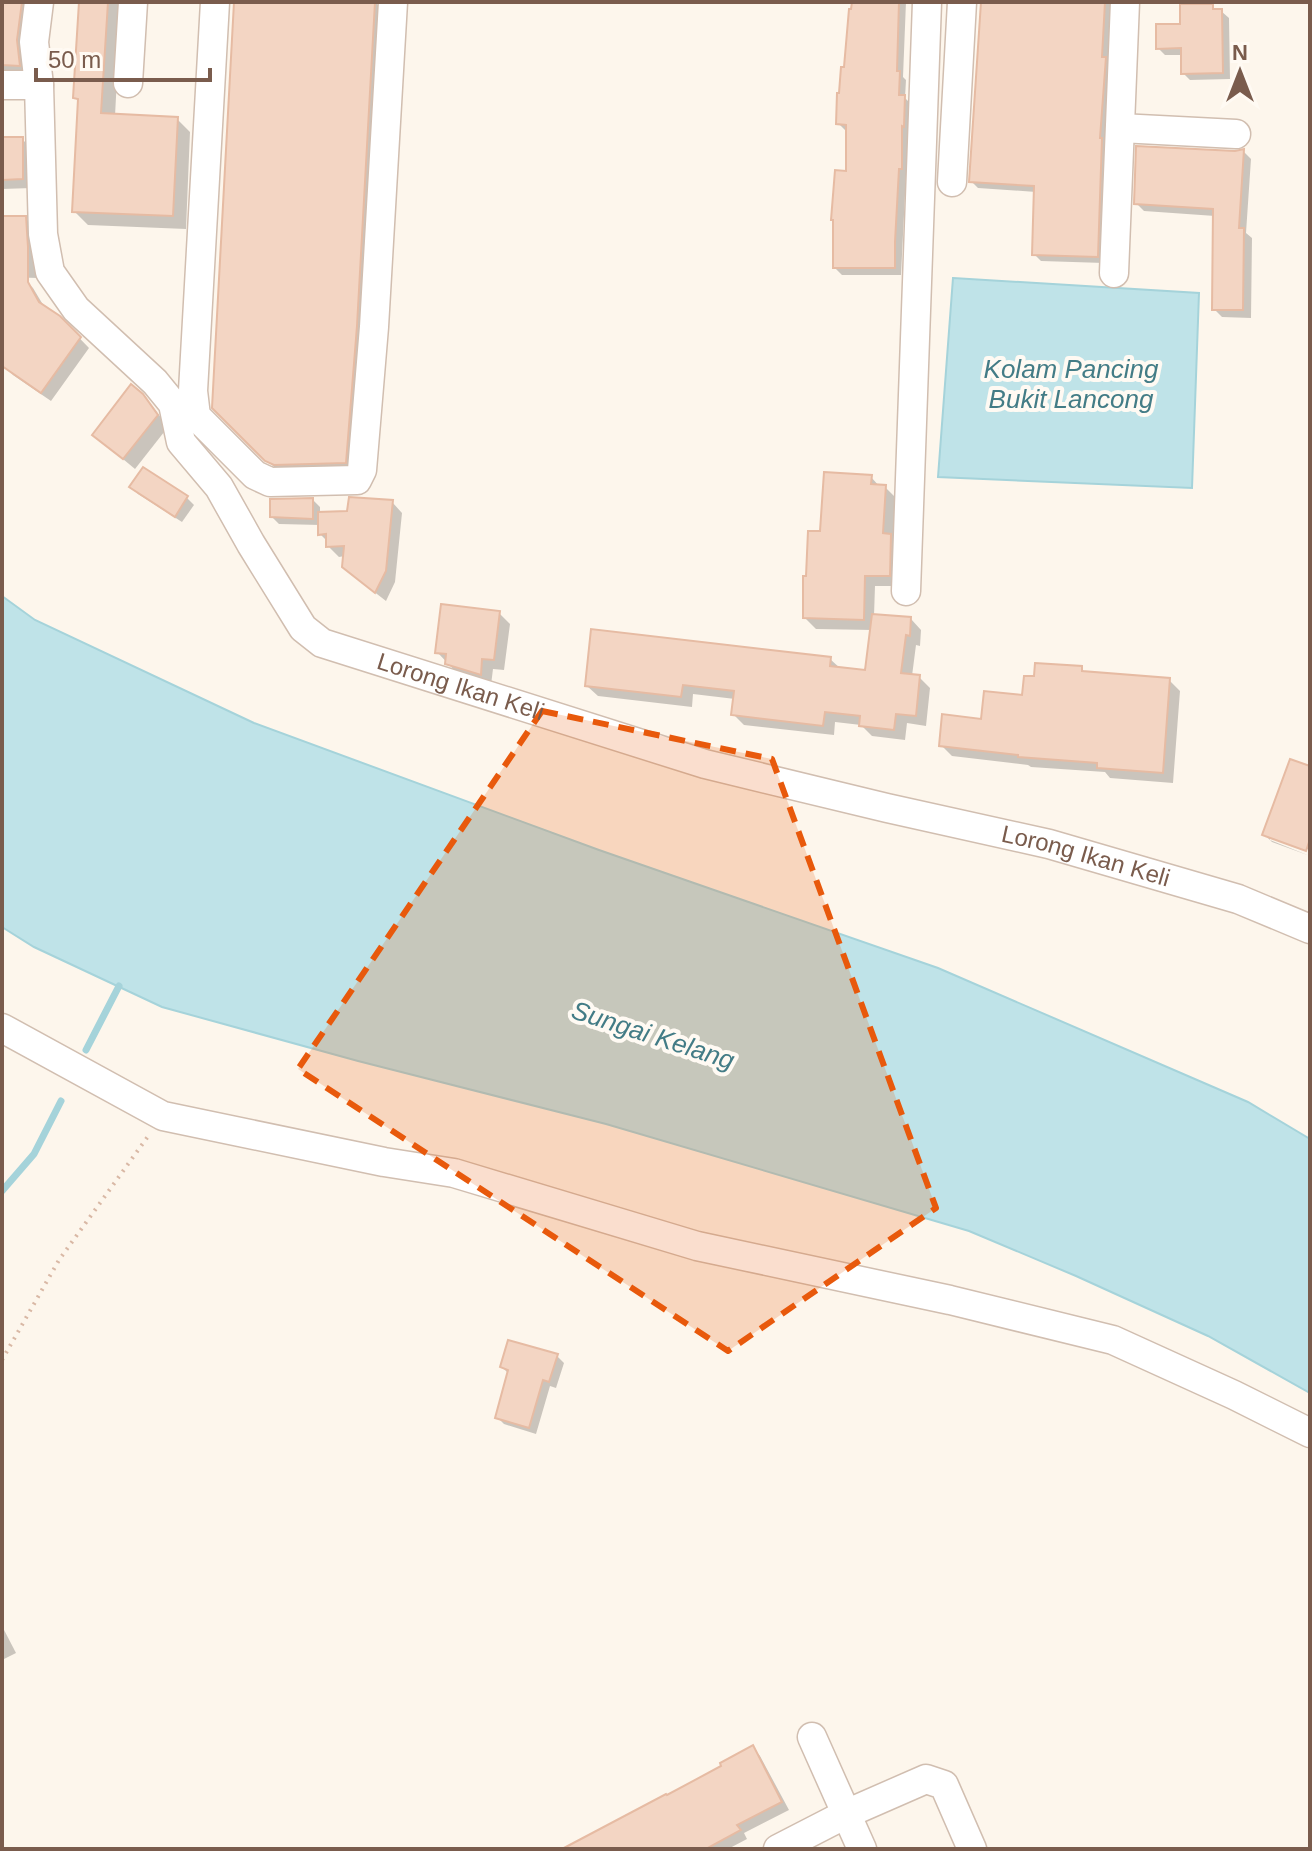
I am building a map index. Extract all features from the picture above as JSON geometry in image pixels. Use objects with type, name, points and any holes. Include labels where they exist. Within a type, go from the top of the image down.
[{"type":"street","name":"Lorong Ikan Keli","points":[[39,2],[34,42],[39,85],[43,234],[50,272],[76,309],[155,382],[173,404],[181,442],[219,487],[303,628],[322,643],[705,764],[1049,844],[1238,899],[1310,929]]},
{"type":"street","points":[[128,83],[133,2]]},
{"type":"street","points":[[215,2],[193,391],[196,416],[255,475],[270,482],[357,480],[362,470],[374,327],[393,2]]},
{"type":"street","points":[[906,591],[927,2]]},
{"type":"street","points":[[952,182],[962,2]]},
{"type":"street","points":[[1114,273],[1125,2]]},
{"type":"street","points":[[2,85],[39,85]]},
{"type":"street","points":[[1120,128],[1236,134]]},
{"type":"street","points":[[2,1028],[163,1116],[384,1162],[454,1173],[697,1246],[950,1300],[1113,1340],[1310,1433]]},
{"type":"street","points":[[812,1737],[862,1849]]},
{"type":"street","points":[[778,1849],[846,1814],[926,1779],[944,1785],[972,1849]]},
{"type":"path","points":[[2,1360],[59,1260],[163,1116]]},
{"type":"highlighted area","points":[[542,711],[772,759],[936,1208],[728,1351],[298,1069]]},
{"type":"water","name":"Kolam Pancing Bukit Lancong","points":[[953,278],[1199,293],[1192,488],[938,477]]},
{"type":"water","name":"Sungai Kelang","points":[[2,596],[35,620],[254,723],[599,850],[938,968],[1248,1102],[1310,1139],[1310,1393],[1208,1336],[969,1231],[606,1124],[162,1007],[34,947],[2,927]]},
{"type":"building","points":[[2,2],[22,2],[17,40],[20,66],[2,65]]},
{"type":"building","points":[[79,2],[108,2],[101,113],[178,117],[173,216],[72,212],[78,99],[73,98]]},
{"type":"building","points":[[234,2],[375,2],[346,463],[274,465],[265,461],[212,408]]},
{"type":"building","points":[[852,2],[899,2],[897,71],[900,71],[899,95],[905,95],[895,268],[833,268],[831,220],[835,170],[846,171],[846,125],[836,124],[837,93],[841,67],[844,67]]},
{"type":"building","points":[[981,2],[1105,2],[1102,57],[1106,57],[1100,138],[1098,257],[1032,255],[1034,186],[969,182]]},
{"type":"building","points":[[1180,4],[1213,4],[1213,9],[1222,9],[1223,73],[1181,74],[1181,48],[1156,49],[1156,24],[1180,24]]},
{"type":"building","points":[[2,137],[23,137],[23,179],[2,180]]},
{"type":"building","points":[[1136,146],[1244,149],[1239,228],[1244,228],[1243,310],[1212,310],[1213,209],[1134,204]]},
{"type":"building","points":[[2,216],[26,216],[28,282],[39,302],[60,316],[81,337],[41,393],[2,366]]},
{"type":"building","points":[[131,384],[143,394],[158,415],[123,459],[92,435]]},
{"type":"building","points":[[143,467],[188,496],[175,517],[129,487]]},
{"type":"building","points":[[824,472],[872,475],[871,484],[886,485],[883,533],[891,534],[890,576],[865,576],[864,620],[803,618],[803,576],[806,576],[808,531],[820,531]]},
{"type":"building","points":[[349,497],[393,500],[386,571],[375,593],[342,567],[344,546],[326,547],[326,534],[318,535],[318,512],[347,511]]},
{"type":"building","points":[[313,498],[313,519],[270,517],[270,499]]},
{"type":"building","points":[[441,604],[500,611],[494,660],[482,659],[481,675],[445,664],[446,654],[435,653]]},
{"type":"building","points":[[872,614],[911,617],[901,673],[920,675],[916,716],[896,714],[894,730],[859,726],[860,716],[825,712],[823,726],[731,715],[734,691],[683,685],[681,697],[585,686],[591,629],[831,657],[830,666],[865,670]]},
{"type":"building","points":[[1035,663],[1082,666],[1082,671],[1170,678],[1163,773],[1097,768],[1097,763],[1018,757],[939,746],[942,714],[981,719],[984,691],[1022,695],[1024,676],[1034,676]]},
{"type":"building","points":[[1290,759],[1310,766],[1310,839],[1306,851],[1262,835]]},
{"type":"building","points":[[508,1340],[558,1354],[549,1382],[543,1380],[529,1428],[495,1418],[508,1370],[500,1367]]},
{"type":"building","points":[[753,1745],[782,1802],[737,1825],[741,1830],[706,1849],[562,1849],[721,1766],[720,1763]]},
{"type":"waterway","points":[[86,1050],[119,986]]},
{"type":"waterway","points":[[2,1191],[34,1154],[61,1101]]}]
